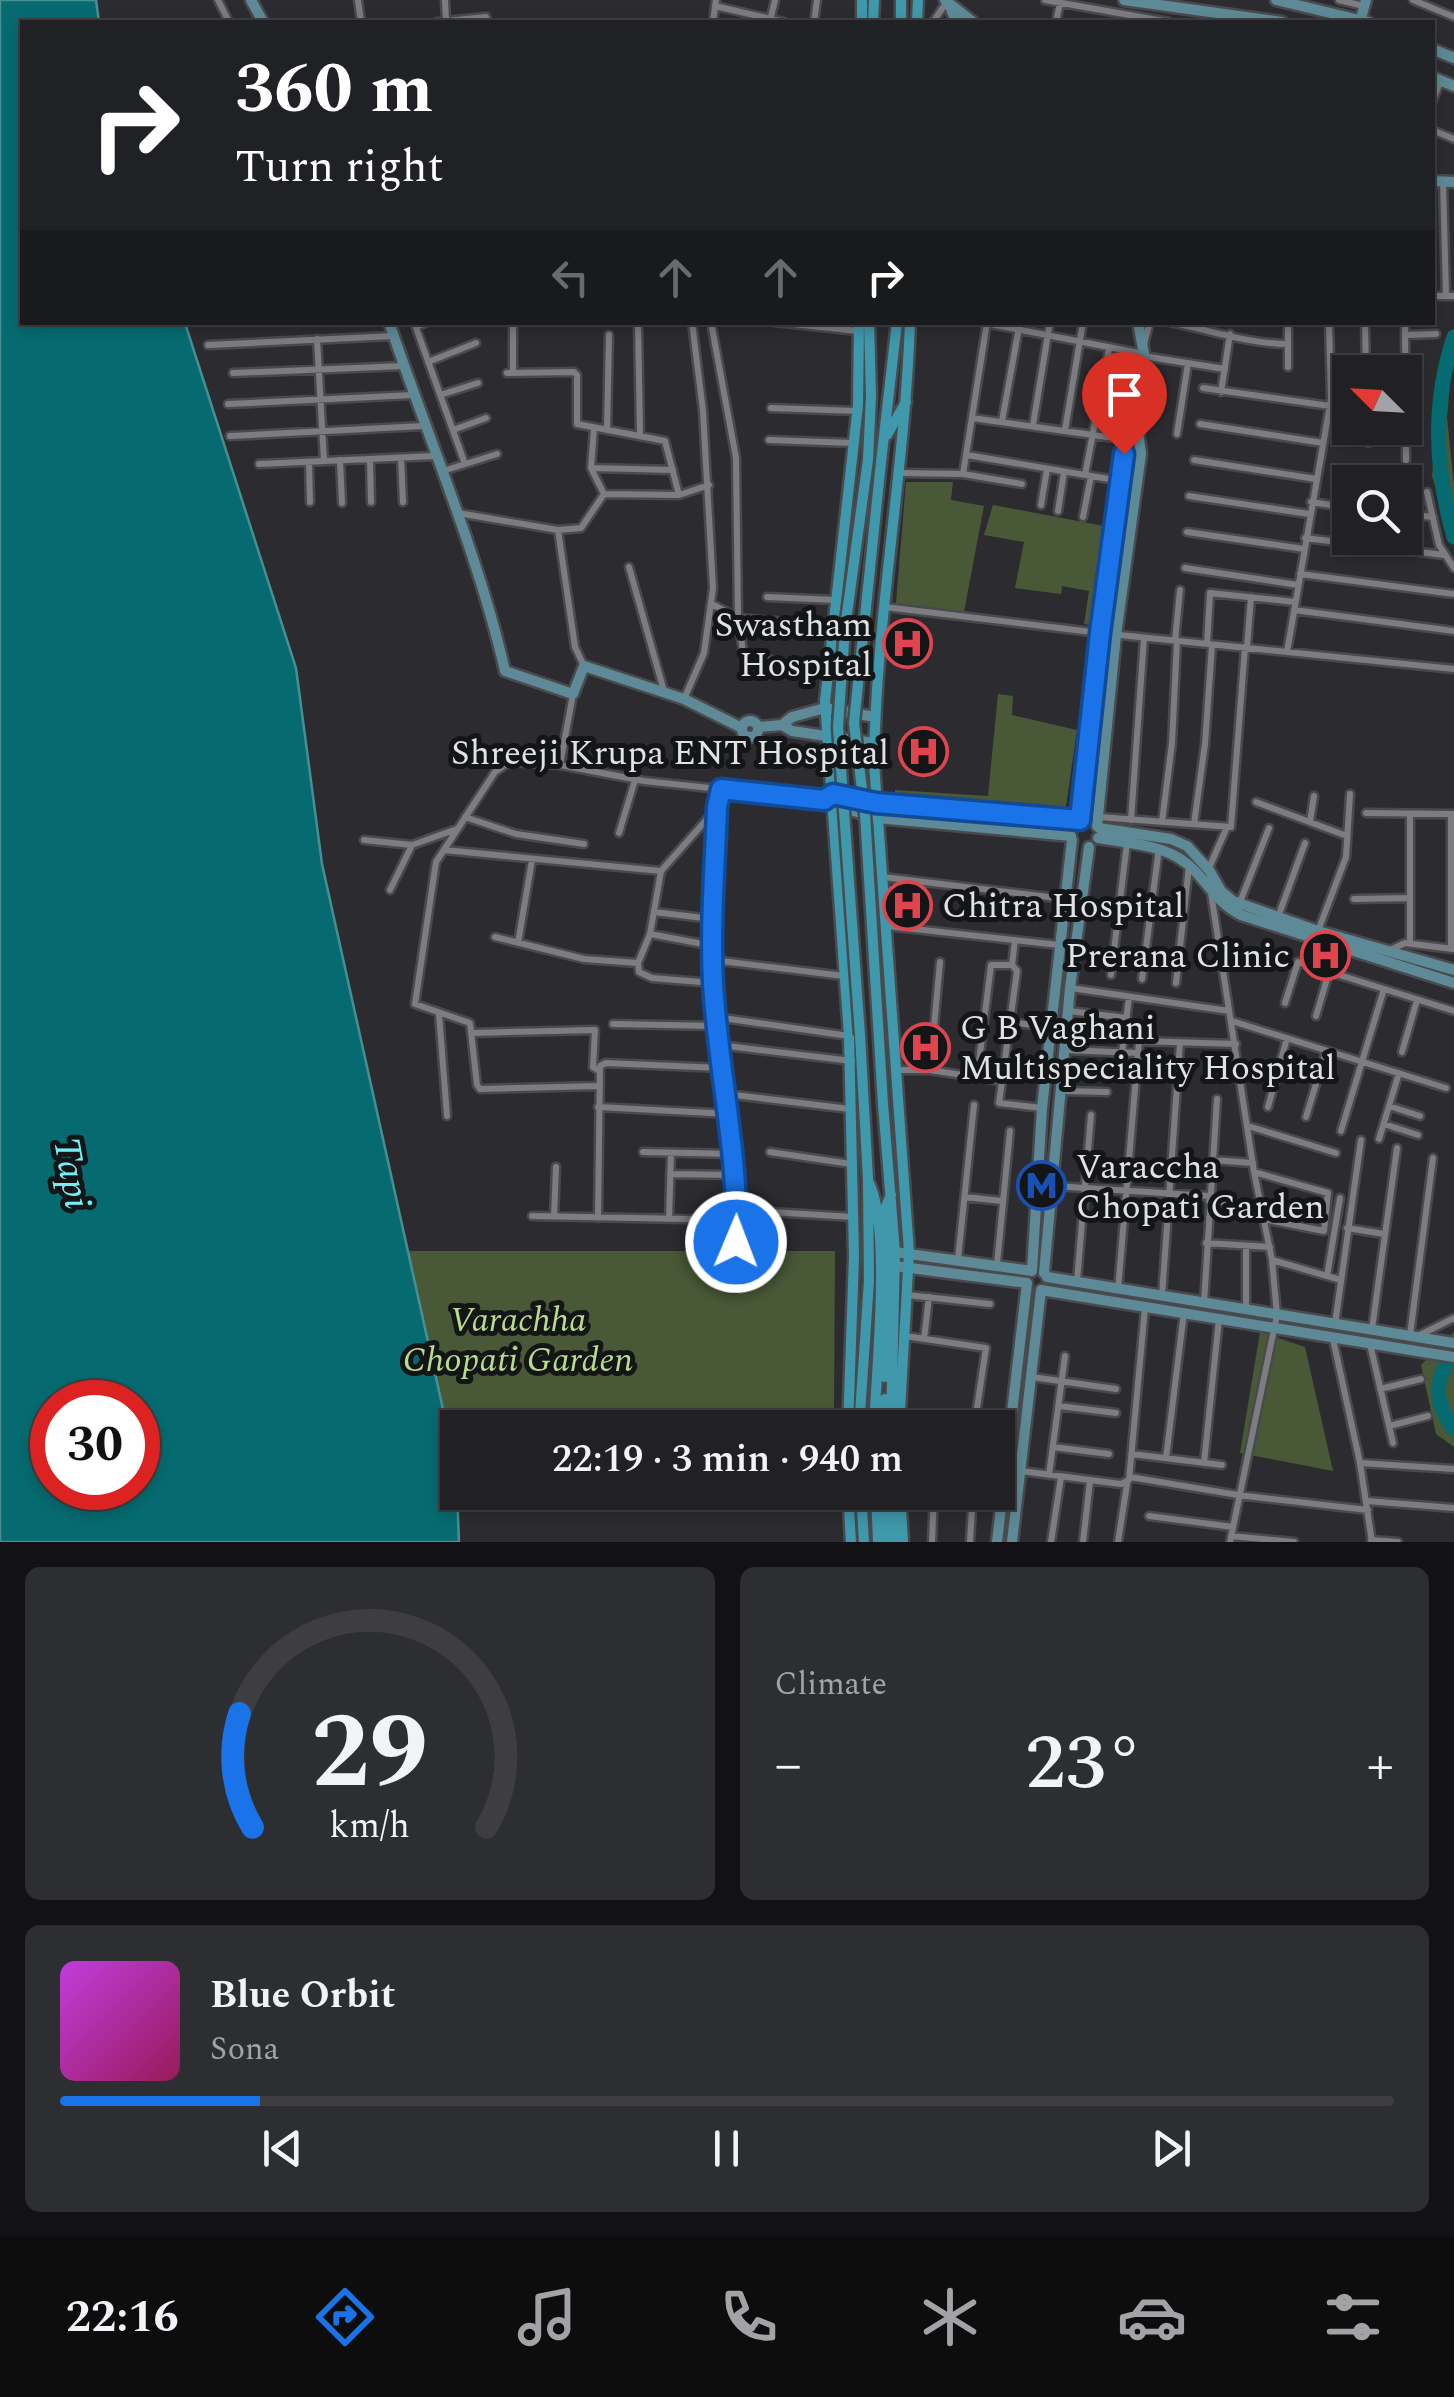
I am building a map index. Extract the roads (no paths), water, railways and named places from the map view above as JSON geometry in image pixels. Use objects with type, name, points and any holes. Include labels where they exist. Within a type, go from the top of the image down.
[{"type":"main road","points":[[860,1410],[868,1281],[868,1179],[855,1061],[838,726],[846,628],[868,460],[872,396],[869,325]]},
{"type":"main road","points":[[888,1410],[896,1252],[865,814],[854,723],[897,325]]},
{"type":"main road","points":[[900,1410],[910,1252],[877,818],[874,717],[908,398],[910,325]]},
{"type":"main road","points":[[854,1035],[844,976],[825,708],[857,411],[859,327]]},
{"type":"main road","points":[[897,338],[909,361]]},
{"type":"main road","points":[[859,372],[870,352]]},
{"type":"main road","points":[[859,372],[872,396]]},
{"type":"main road","points":[[884,440],[908,398]]},
{"type":"main road","points":[[849,1410],[854,1217],[850,1109],[855,1061]]},
{"type":"main road","points":[[887,1146],[902,1143]]},
{"type":"main road","points":[[868,1179],[876,1196],[878,1237],[880,1306],[875,1410]]},
{"type":"main road","points":[[887,1410],[884,1215],[892,1194]]},
{"type":"main road","points":[[849,1510],[851,1542]]},
{"type":"main road","points":[[863,1510],[864,1542]]},
{"type":"main road","points":[[878,1542],[879,1510]]},
{"type":"main road","points":[[882,1510],[886,1542]]},
{"type":"main road","points":[[892,1510],[894,1542]]},
{"type":"main road","points":[[901,1510],[903,1542]]},
{"type":"street","points":[[1045,0],[1099,14],[1139,19]]},
{"type":"street","points":[[1124,0],[1268,20]]},
{"type":"street","points":[[1276,0],[1355,20]]},
{"type":"street","points":[[1339,0],[1365,3]]},
{"type":"street","points":[[1412,0],[1454,17]]},
{"type":"street","points":[[948,1],[971,20]]},
{"type":"street","points":[[1056,20],[1060,2]]},
{"type":"street","points":[[716,3],[767,20]]},
{"type":"street","points":[[1200,10],[1208,20]]},
{"type":"street","points":[[462,20],[486,17],[487,20]]},
{"type":"street","points":[[1437,78],[1454,86]]},
{"type":"street","points":[[1443,182],[1450,296]]},
{"type":"street","points":[[390,325],[423,426],[458,513],[505,671],[573,694]]},
{"type":"street","points":[[415,325],[465,464]]},
{"type":"street","points":[[513,325],[510,373],[574,372],[575,422],[665,440],[679,495]]},
{"type":"street","points":[[638,325],[640,435]]},
{"type":"street","points":[[684,699],[704,653],[712,604],[709,485],[692,325]]},
{"type":"street","points":[[712,325],[736,458],[738,618],[745,653],[828,672]]},
{"type":"street","points":[[825,325],[859,327]]},
{"type":"street","points":[[963,474],[984,325]]},
{"type":"street","points":[[1032,425],[1049,325]]},
{"type":"street","points":[[1065,430],[1083,325]]},
{"type":"street","points":[[1139,325],[1144,352]]},
{"type":"street","points":[[1012,1542],[1042,1290],[1042,1108],[1059,945],[1072,838],[1079,821],[1121,481],[1136,418],[1149,325]]},
{"type":"street","points":[[1185,325],[1262,344],[1288,344]]},
{"type":"street","points":[[1288,325],[1288,366]]},
{"type":"street","points":[[1287,652],[1330,406],[1329,325]]},
{"type":"street","points":[[1364,325],[1365,355]]},
{"type":"street","points":[[1405,325],[1406,460]]},
{"type":"street","points":[[1002,421],[1019,327],[1080,343],[1224,368]]},
{"type":"street","points":[[607,430],[609,334]]},
{"type":"street","points":[[1221,392],[1230,334]]},
{"type":"street","points":[[1405,335],[1436,334]]},
{"type":"street","points":[[208,345],[394,336]]},
{"type":"street","points":[[317,338],[324,461]]},
{"type":"street","points":[[428,362],[476,343]]},
{"type":"street","points":[[1083,517],[1092,435],[1109,348]]},
{"type":"street","points":[[1177,434],[1188,363]]},
{"type":"street","points":[[233,373],[403,366]]},
{"type":"street","points":[[440,395],[478,383]]},
{"type":"street","points":[[1202,388],[1330,406]]},
{"type":"street","points":[[228,404],[413,394]]},
{"type":"street","points":[[771,408],[857,411]]},
{"type":"street","points":[[453,430],[486,418]]},
{"type":"street","points":[[972,418],[1129,440]]},
{"type":"street","points":[[1009,1410],[1027,1283],[1041,1274],[1054,1186],[1070,988],[1096,831],[1116,635],[1141,454],[1136,418]]},
{"type":"street","points":[[1200,424],[1323,443]]},
{"type":"street","points":[[230,436],[423,426]]},
{"type":"street","points":[[594,428],[591,468],[604,494]]},
{"type":"street","points":[[769,440],[854,444]]},
{"type":"street","points":[[442,471],[497,454]]},
{"type":"street","points":[[967,454],[1121,481]]},
{"type":"street","points":[[259,464],[435,456]]},
{"type":"street","points":[[401,458],[403,502]]},
{"type":"street","points":[[370,459],[370,502]]},
{"type":"street","points":[[340,460],[342,504]]},
{"type":"street","points":[[1194,460],[1316,479]]},
{"type":"street","points":[[309,462],[310,502]]},
{"type":"street","points":[[591,468],[673,470]]},
{"type":"street","points":[[1042,505],[1047,469]]},
{"type":"street","points":[[1058,511],[1064,472]]},
{"type":"street","points":[[901,473],[963,474],[1022,484]]},
{"type":"street","points":[[604,494],[679,495],[709,485]]},
{"type":"street","points":[[1428,492],[1444,554],[1454,568]]},
{"type":"street","points":[[458,513],[558,530],[582,528],[604,494]]},
{"type":"street","points":[[1189,496],[1309,514]]},
{"type":"street","points":[[1311,502],[1332,505]]},
{"type":"street","points":[[1422,515],[1433,516]]},
{"type":"street","points":[[558,530],[576,647],[584,666],[573,694],[560,765]]},
{"type":"street","points":[[1187,532],[1304,549]]},
{"type":"street","points":[[1306,538],[1444,554]]},
{"type":"street","points":[[629,567],[665,692]]},
{"type":"street","points":[[1185,568],[1298,585]]},
{"type":"street","points":[[1300,574],[1454,594]]},
{"type":"street","points":[[1162,822],[1172,743],[1180,590]]},
{"type":"street","points":[[1194,824],[1206,744],[1210,594],[1251,597],[1454,631]]},
{"type":"street","points":[[767,596],[838,600]]},
{"type":"street","points":[[1209,870],[1227,828],[1233,824],[1251,597]]},
{"type":"street","points":[[712,604],[738,618],[836,626]]},
{"type":"street","points":[[885,607],[1454,669]]},
{"type":"street","points":[[1131,820],[1144,638]]},
{"type":"street","points":[[584,666],[684,699],[742,728],[748,736],[758,732],[758,727],[782,725],[825,708],[874,717]]},
{"type":"street","points":[[782,725],[792,731],[874,744]]},
{"type":"street","points":[[598,1086],[480,1089],[468,1022],[420,1008],[414,1000],[434,867],[495,772],[509,762],[560,765],[635,780],[830,800],[1090,820],[1096,831],[1126,843],[1167,850],[1189,866],[1227,908],[1241,915],[1454,983]]},
{"type":"street","points":[[618,832],[635,780]]},
{"type":"street","points":[[721,789],[717,807],[713,983],[735,1154],[736,1242]]},
{"type":"street","points":[[1318,931],[1346,858],[1350,794]]},
{"type":"street","points":[[1310,822],[1314,796]]},
{"type":"street","points":[[830,800],[877,818],[1072,838],[1080,847],[1096,831],[1131,820],[1227,828]]},
{"type":"street","points":[[1256,802],[1347,836]]},
{"type":"street","points":[[713,983],[652,978],[639,972],[638,962],[650,934],[661,871],[717,807]]},
{"type":"street","points":[[1366,812],[1453,814],[1452,948],[1410,943],[1387,952]]},
{"type":"street","points":[[1410,815],[1410,943]]},
{"type":"street","points":[[465,817],[516,834],[584,844]]},
{"type":"street","points":[[1240,904],[1269,828]]},
{"type":"street","points":[[364,840],[412,846],[457,829]]},
{"type":"street","points":[[1096,831],[1178,842],[1194,852],[1221,891],[1240,904],[1278,919],[1454,970]]},
{"type":"street","points":[[1278,919],[1305,842]]},
{"type":"street","points":[[1112,975],[1126,843]]},
{"type":"street","points":[[390,890],[412,846]]},
{"type":"street","points":[[1142,978],[1159,848]]},
{"type":"street","points":[[442,850],[661,871]]},
{"type":"street","points":[[518,943],[532,860]]},
{"type":"street","points":[[1176,984],[1189,866]]},
{"type":"street","points":[[881,877],[1065,899]]},
{"type":"street","points":[[1210,892],[1260,1206],[1270,1247],[1277,1315],[1231,1535]]},
{"type":"street","points":[[1354,899],[1410,898]]},
{"type":"street","points":[[654,912],[713,920]]},
{"type":"street","points":[[885,926],[1059,945]]},
{"type":"street","points":[[650,934],[714,946]]},
{"type":"street","points":[[495,937],[584,959],[638,962]]},
{"type":"street","points":[[1015,940],[1012,965],[1017,972],[1000,1104],[1042,1108]]},
{"type":"street","points":[[713,960],[844,976]]},
{"type":"street","points":[[930,1070],[940,962]]},
{"type":"street","points":[[1285,1003],[1298,963],[1454,1011]]},
{"type":"street","points":[[977,1078],[991,965],[1012,965]]},
{"type":"street","points":[[1316,1016],[1329,972]]},
{"type":"street","points":[[1070,988],[1229,1010]]},
{"type":"street","points":[[1341,1132],[1384,989]]},
{"type":"street","points":[[1122,1053],[1129,996]]},
{"type":"street","points":[[1402,1052],[1418,1000]]},
{"type":"street","points":[[1068,1010],[1127,1018]]},
{"type":"street","points":[[439,1014],[448,1116]]},
{"type":"street","points":[[1231,1020],[1446,1088]]},
{"type":"street","points":[[613,1024],[717,1022],[854,1035]]},
{"type":"street","points":[[1008,1022],[1050,1027]]},
{"type":"street","points":[[471,1033],[595,1030],[593,1067],[599,1072]]},
{"type":"street","points":[[1268,1107],[1287,1038]]},
{"type":"street","points":[[1118,1290],[1140,1040],[1236,1044]]},
{"type":"street","points":[[1162,1297],[1180,1043]]},
{"type":"street","points":[[719,1045],[855,1061]]},
{"type":"street","points":[[1064,1050],[1137,1053]]},
{"type":"street","points":[[1306,1117],[1326,1051]]},
{"type":"street","points":[[598,1218],[599,1072],[606,1064],[721,1068]]},
{"type":"street","points":[[1004,1064],[1046,1067]]},
{"type":"street","points":[[897,1070],[930,1070],[1001,1081]]},
{"type":"street","points":[[1379,1139],[1399,1073]]},
{"type":"street","points":[[1063,1091],[1106,1092]]},
{"type":"street","points":[[726,1094],[850,1109]]},
{"type":"street","points":[[1204,1304],[1217,1099]]},
{"type":"street","points":[[958,1259],[974,1105]]},
{"type":"street","points":[[1389,1106],[1420,1116]]},
{"type":"street","points":[[598,1107],[730,1114]]},
{"type":"street","points":[[1077,1282],[1091,1115]]},
{"type":"street","points":[[1384,1124],[1418,1134]]},
{"type":"street","points":[[1248,1126],[1336,1153]]},
{"type":"street","points":[[997,1264],[1010,1130]]},
{"type":"street","points":[[1335,1324],[1361,1140]]},
{"type":"street","points":[[1372,1329],[1397,1148]]},
{"type":"street","points":[[644,1152],[735,1154]]},
{"type":"street","points":[[770,1152],[851,1164]]},
{"type":"street","points":[[669,1219],[671,1153]]},
{"type":"street","points":[[1418,1336],[1433,1158]]},
{"type":"street","points":[[1212,1160],[1254,1168],[1328,1193],[1324,1232],[1263,1219]]},
{"type":"street","points":[[554,1216],[556,1168]]},
{"type":"street","points":[[670,1174],[736,1175]]},
{"type":"street","points":[[1170,1174],[1210,1176]]},
{"type":"street","points":[[1054,1186],[1169,1194],[1260,1206]]},
{"type":"street","points":[[964,1197],[1002,1201]]},
{"type":"street","points":[[1327,1276],[1340,1198]]},
{"type":"street","points":[[736,1210],[854,1217]]},
{"type":"street","points":[[532,1216],[736,1220]]},
{"type":"street","points":[[1347,1228],[1384,1234]]},
{"type":"street","points":[[1206,1243],[1270,1247]]},
{"type":"street","points":[[1246,1246],[1246,1310]]},
{"type":"street","points":[[896,1252],[997,1264],[1118,1290],[1454,1344]]},
{"type":"street","points":[[1272,1260],[1340,1280]]},
{"type":"street","points":[[895,1266],[1027,1283],[1034,1290],[1454,1357]]},
{"type":"street","points":[[907,1295],[990,1304]]},
{"type":"street","points":[[924,1339],[929,1298]]},
{"type":"street","points":[[1118,1542],[1132,1454],[1145,1308]]},
{"type":"street","points":[[1166,1458],[1184,1312]]},
{"type":"street","points":[[1418,1336],[1454,1318]]},
{"type":"street","points":[[1204,1463],[1219,1319]]},
{"type":"street","points":[[904,1336],[986,1348],[977,1410]]},
{"type":"street","points":[[1333,1339],[1372,1541],[1398,1542]]},
{"type":"street","points":[[1370,1344],[1392,1442]]},
{"type":"street","points":[[1049,1475],[1065,1356]]},
{"type":"street","points":[[1031,1376],[1116,1389]]},
{"type":"street","points":[[1380,1389],[1420,1380]]},
{"type":"street","points":[[1060,1406],[1116,1413]]},
{"type":"street","points":[[1389,1426],[1428,1416]]},
{"type":"street","points":[[1053,1447],[1109,1454]]},
{"type":"street","points":[[1132,1454],[1222,1465]]},
{"type":"street","points":[[1360,1464],[1454,1469]]},
{"type":"street","points":[[1015,1468],[1061,1477],[1129,1480],[1238,1495],[1454,1508]]},
{"type":"street","points":[[1051,1542],[1061,1477]]},
{"type":"street","points":[[1083,1542],[1090,1480]]},
{"type":"street","points":[[932,1542],[933,1510]]},
{"type":"street","points":[[970,1542],[973,1510]]},
{"type":"street","points":[[997,1542],[999,1510]]},
{"type":"street","points":[[1149,1516],[1231,1535],[1294,1542]]},
{"type":"water","name":"Tapi","points":[[0,0],[96,0],[99,20],[20,20],[20,325],[186,325],[296,668],[322,864],[443,1410],[440,1410],[440,1510],[458,1510],[459,1542],[0,1542]]},
{"type":"waterway","points":[[1454,337],[1439,412],[1440,462],[1454,537]]},
{"type":"waterway","points":[[1454,1351],[1442,1372],[1438,1390],[1442,1408],[1454,1429]]},
{"type":"place","name":"Swastham Hospital","points":[[907,644]]},
{"type":"place","name":"Shreeji Krupa ENT Hospital","points":[[924,752]]},
{"type":"place","name":"Chitra Hospital","points":[[907,905]]},
{"type":"place","name":"Prerana Clinic","points":[[1325,955]]},
{"type":"place","name":"G B Vaghani Multispeciality Hospital","points":[[925,1047]]},
{"type":"place","name":"Varaccha Chopati Garden","points":[[1041,1186]]},
{"type":"park label","name":"Varachha Chopati Garden","points":[[518,1339]]}]
